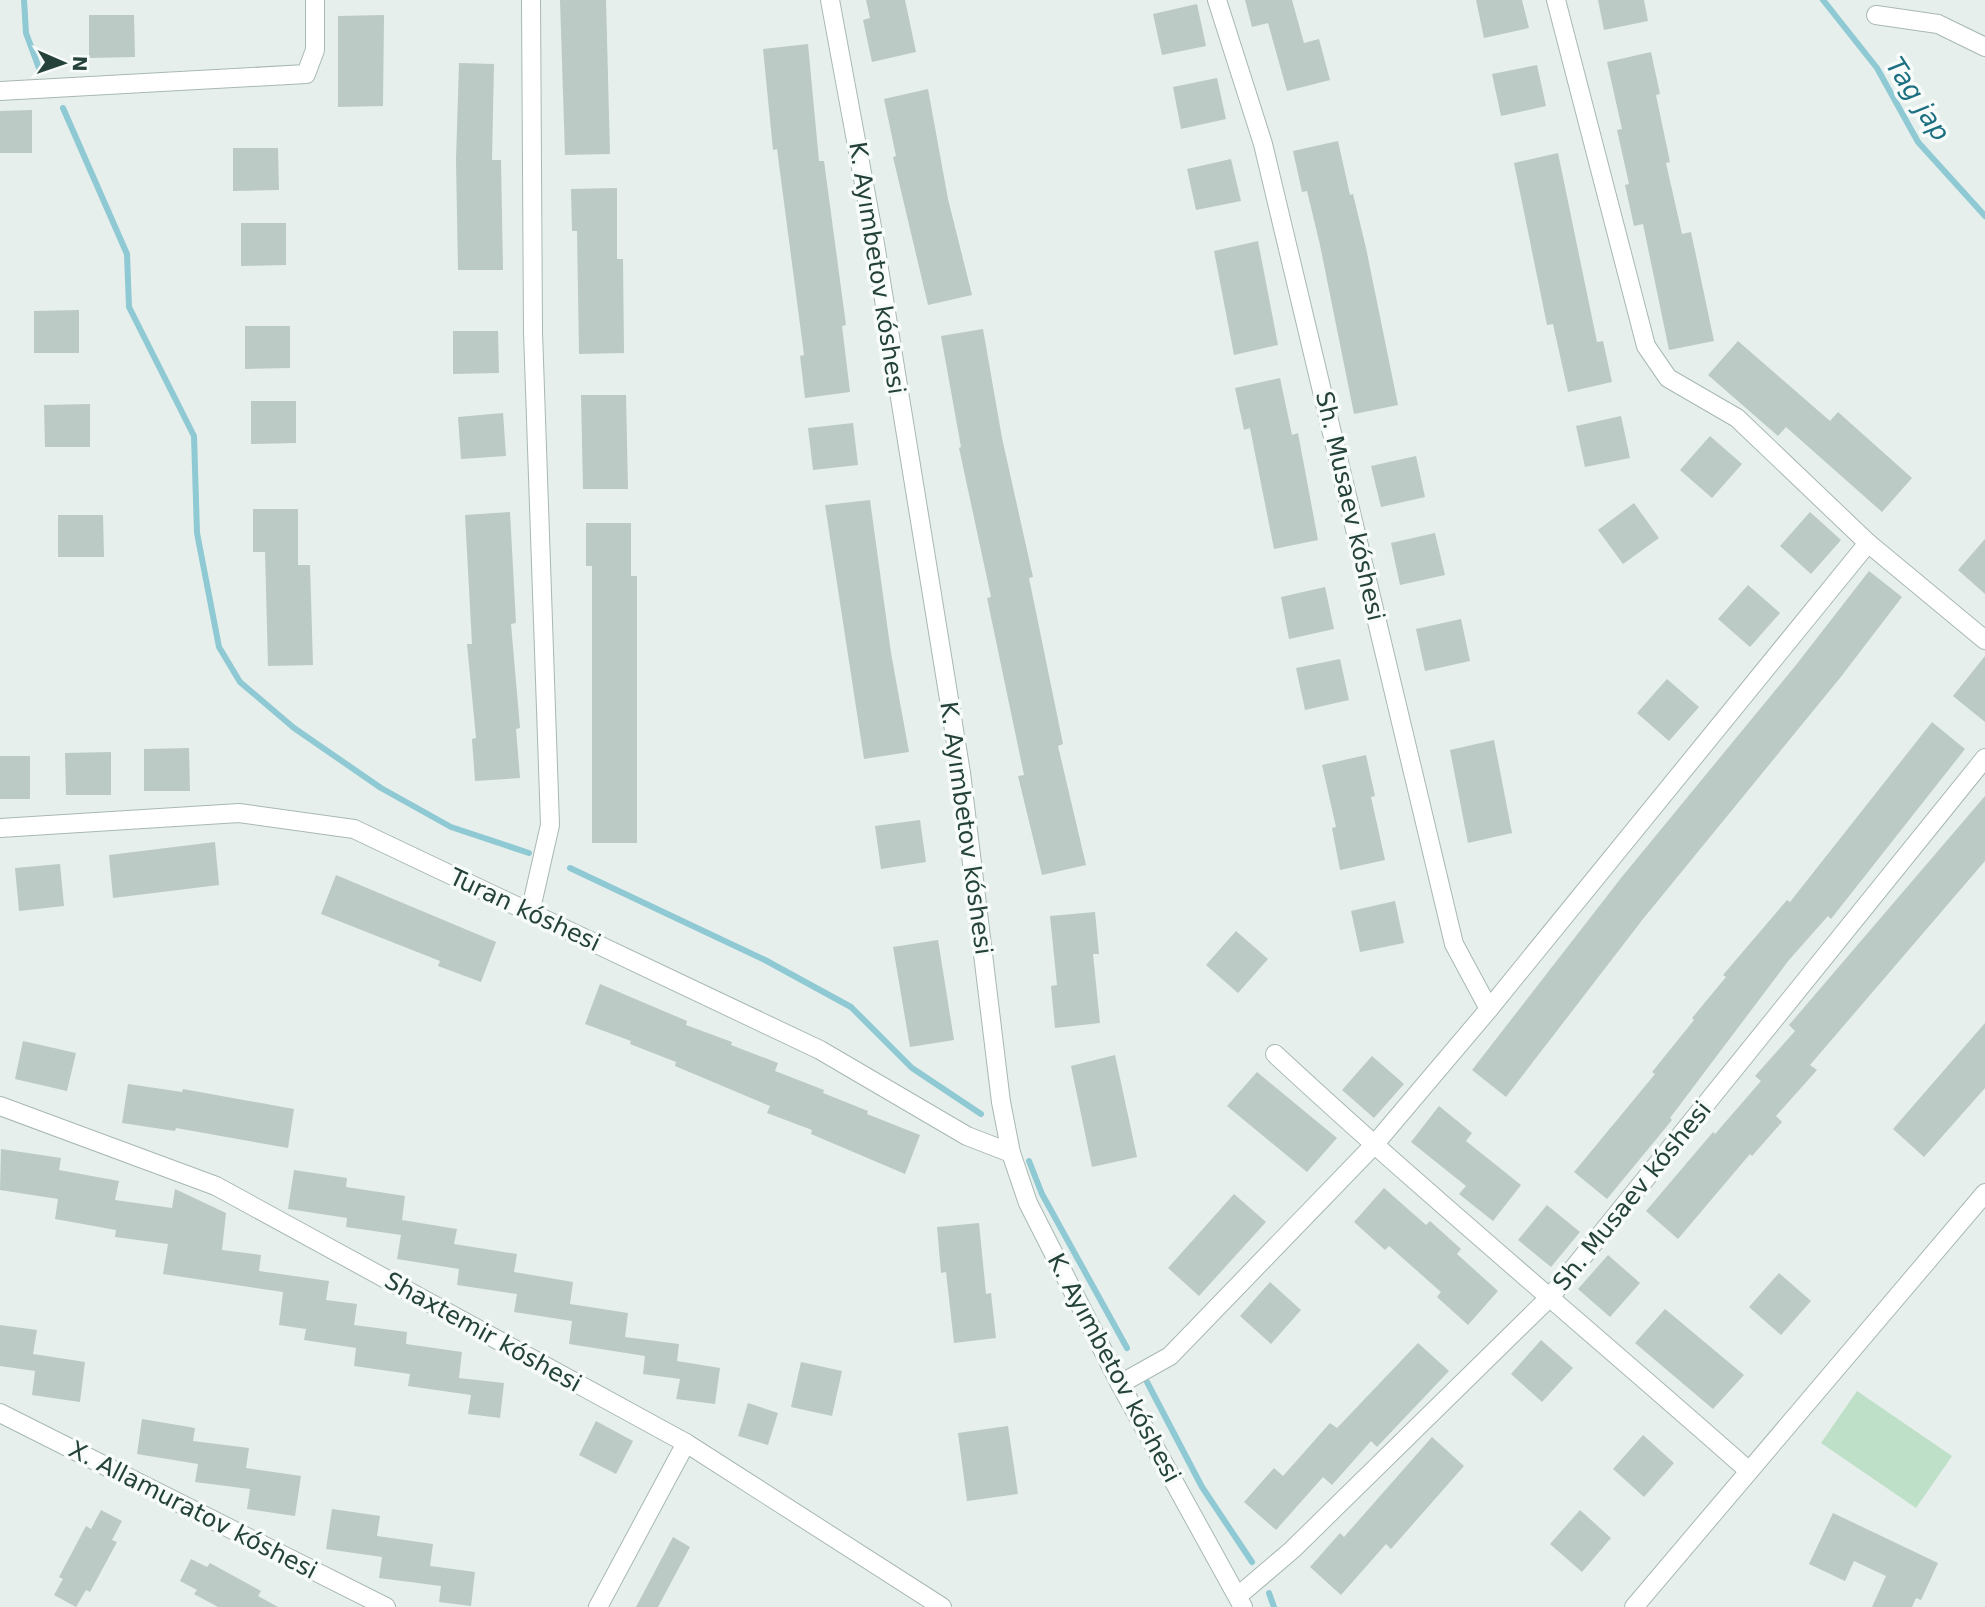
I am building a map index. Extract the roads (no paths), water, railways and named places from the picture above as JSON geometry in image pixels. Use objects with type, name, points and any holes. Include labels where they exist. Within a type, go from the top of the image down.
[{"type":"street","points":[[0,91],[306,74],[315,50],[315,0]]},
{"type":"street","points":[[530,913],[551,825],[533,332],[531,0]]},
{"type":"street","name":"K. Ayımbetov kóshesi","points":[[830,0],[874,238],[961,773],[1001,1102],[1011,1153],[1028,1203],[1120,1384],[1240,1601]]},
{"type":"street","name":"Sh. Musaev kóshesi","points":[[1217,0],[1263,144],[1454,944],[1489,1009]]},
{"type":"street","points":[[1556,0],[1646,346],[1668,378],[1737,418],[1868,543],[1985,640]]},
{"type":"street","points":[[1876,15],[1938,24],[1985,47]]},
{"type":"street","points":[[1120,1384],[1170,1356],[1374,1145],[1489,1009],[1868,543]]},
{"type":"street","name":"Sh. Musaev kóshesi","points":[[1240,1601],[1552,1296],[1985,758]]},
{"type":"street","name":"Turan kóshesi","points":[[0,828],[239,813],[354,829],[820,1050],[967,1136],[1011,1153]]},
{"type":"street","points":[[1275,1054],[1374,1145],[1552,1296],[1749,1471]]},
{"type":"street","name":"Shaxtemir kóshesi","points":[[0,1106],[216,1186],[686,1443],[942,1607]]},
{"type":"street","points":[[1634,1607],[1985,1193]]},
{"type":"street","name":"X. Allamuratov kóshesi","points":[[0,1413],[386,1607]]},
{"type":"street","points":[[598,1607],[686,1443]]},
{"type":"waterway","points":[[24,0],[26,33],[40,71]]},
{"type":"waterway","name":"Tag jap","points":[[1823,0],[1877,68],[1918,142],[1985,216]]},
{"type":"waterway","points":[[63,108],[127,254],[129,307],[194,436],[197,533],[219,647],[240,682],[294,728],[381,788],[451,827],[529,853]]},
{"type":"waterway","points":[[570,868],[765,960],[851,1007],[912,1068],[981,1114]]},
{"type":"waterway","points":[[1029,1161],[1042,1194],[1127,1348]]},
{"type":"waterway","points":[[1147,1382],[1202,1487],[1252,1562]]},
{"type":"waterway","points":[[1269,1593],[1274,1607]]}]
